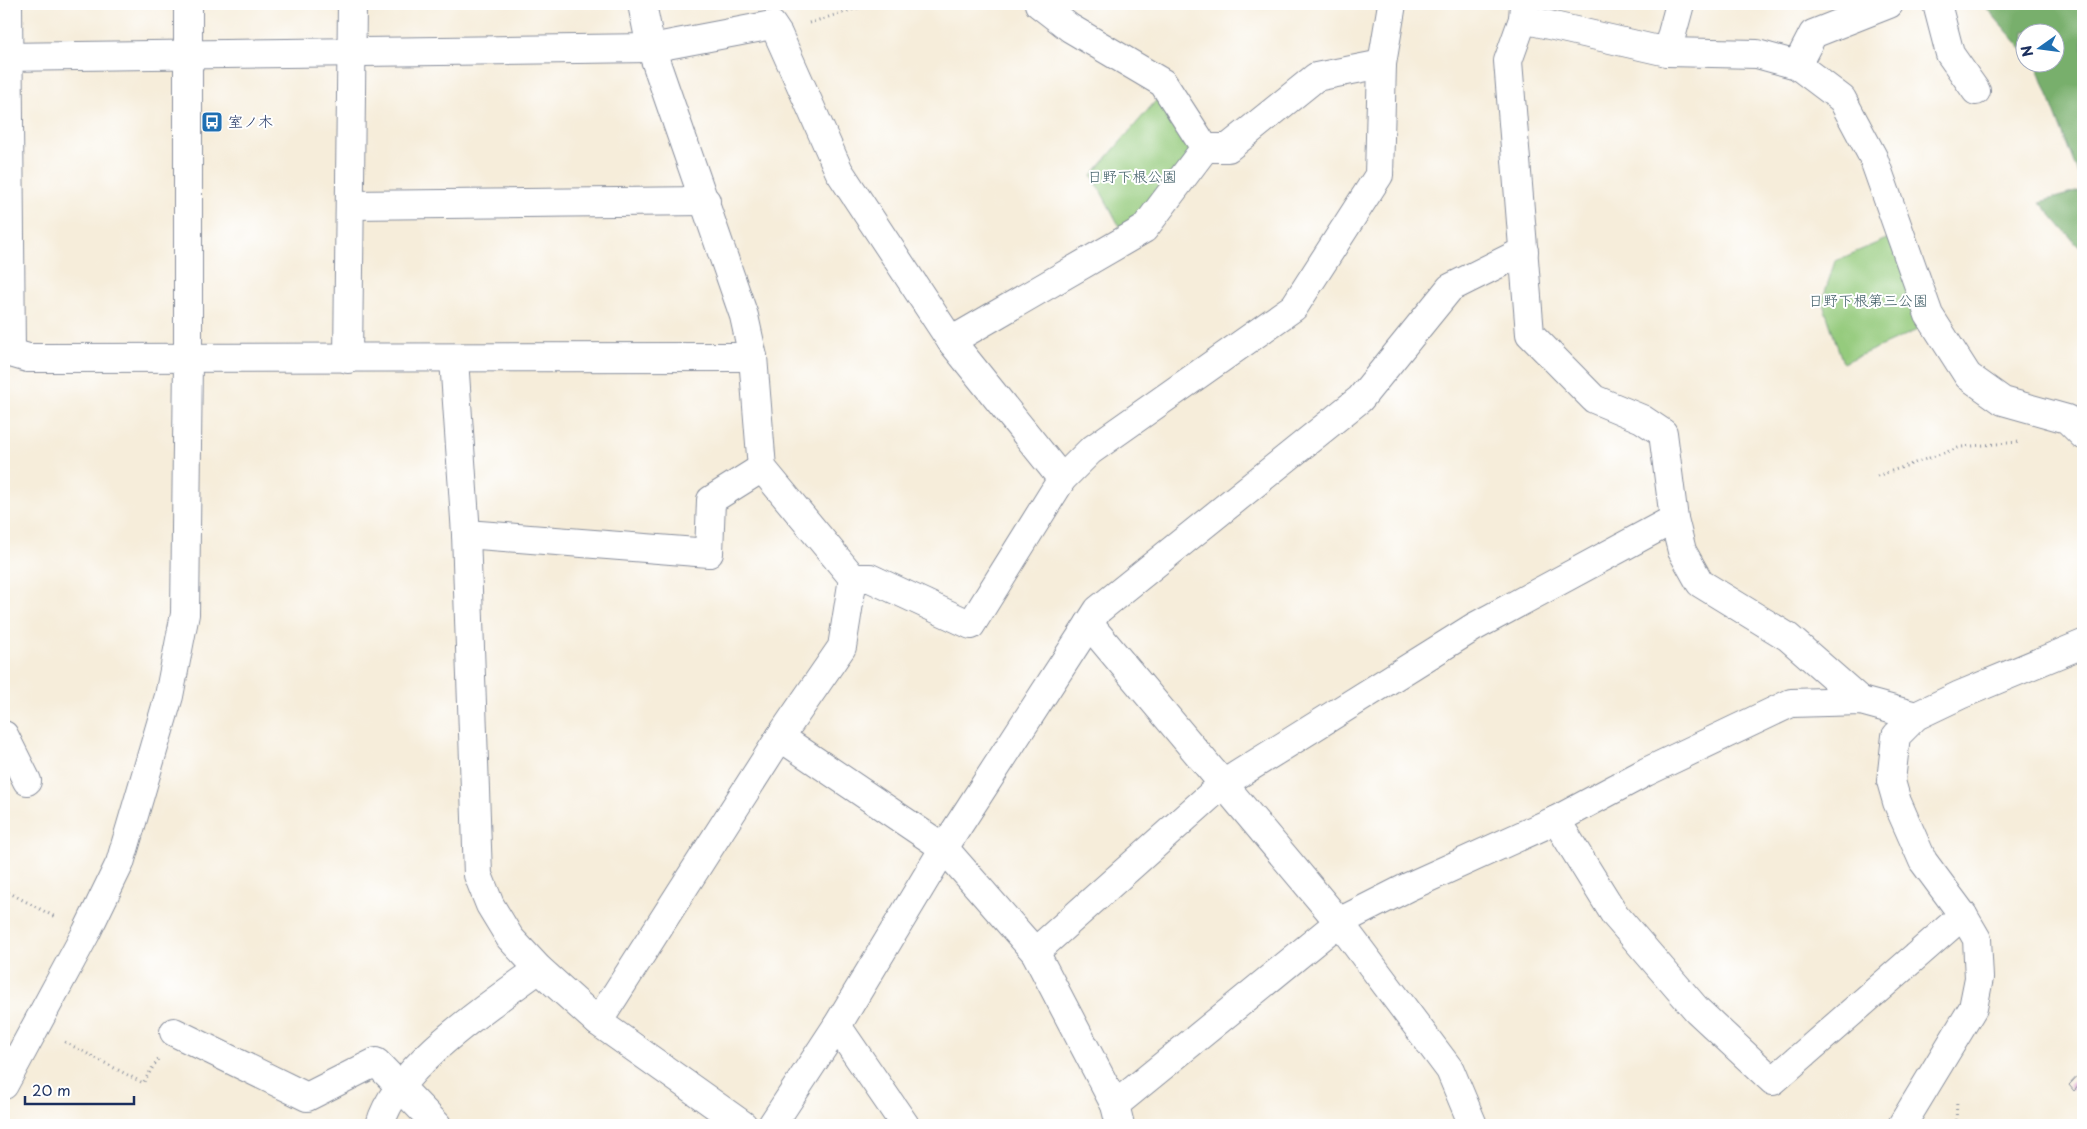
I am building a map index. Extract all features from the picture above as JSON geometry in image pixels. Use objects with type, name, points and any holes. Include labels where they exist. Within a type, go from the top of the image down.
[{"type":"street","points":[[8,4],[6,57],[8,352],[28,358],[188,360],[753,357]]},
{"type":"street","points":[[4,1085],[86,933],[120,863],[169,696],[185,614],[188,360],[188,4]]},
{"type":"street","points":[[348,359],[352,4]]},
{"type":"street","points":[[598,1022],[780,737],[842,647],[853,578],[762,468],[753,357],[744,316],[706,200],[651,48],[642,4]]},
{"type":"street","points":[[1039,4],[1070,28],[1163,83],[1205,148]]},
{"type":"street","points":[[853,578],[870,578],[971,625],[1062,479],[1090,451],[1294,307],[1379,175],[1382,64],[1392,4]]},
{"type":"street","points":[[1667,52],[1680,4]]},
{"type":"street","points":[[1797,66],[1813,34],[1889,4]]},
{"type":"street","points":[[1937,4],[1950,54],[1976,91]]},
{"type":"street","points":[[1861,701],[1788,637],[1700,583],[1682,551],[1674,520],[1663,434],[1642,419],[1594,399],[1530,334],[1508,61],[1523,11],[1667,52],[1757,54],[1797,66],[1842,99],[1873,157],[1929,315],[1968,376],[2004,401],[2067,420],[2083,435]]},
{"type":"street","points":[[6,57],[651,48],[772,25],[778,34],[839,171],[951,341],[1062,479]]},
{"type":"street","points":[[1205,148],[1228,148],[1316,77],[1382,64]]},
{"type":"street","points":[[951,341],[1144,229],[1205,148]]},
{"type":"street","points":[[350,205],[706,200]]},
{"type":"street","points":[[772,1125],[836,1026],[944,848],[1098,610],[1360,399],[1450,288],[1524,251]]},
{"type":"street","points":[[454,358],[466,534],[478,875],[490,906],[505,930],[538,969],[598,1022],[743,1125]]},
{"type":"street","points":[[466,534],[709,553],[710,500],[762,468]]},
{"type":"street","points":[[1035,952],[1223,784],[1474,627],[1674,520]]},
{"type":"street","points":[[1089,624],[1340,922],[1450,1070],[1473,1125]]},
{"type":"street","points":[[1902,1125],[1973,1008],[1979,978],[1977,940],[1963,916],[1923,861],[1891,781],[1896,736],[1916,716],[1960,695],[2083,644]]},
{"type":"street","points":[[780,737],[944,848],[1035,952],[1118,1115],[1340,922],[1408,887],[1556,820],[1646,772],[1791,704],[1861,701],[1916,716]]},
{"type":"street","points":[[4,735],[27,781]]},
{"type":"street","points":[[1556,820],[1615,915],[1697,1010],[1773,1081],[1963,916]]},
{"type":"street","points":[[380,1125],[384,1110],[400,1086],[456,1029],[538,969]]},
{"type":"street","points":[[836,1026],[905,1125]]},
{"type":"street","points":[[174,1032],[307,1097],[376,1062],[437,1125]]},
{"type":"path","points":[[800,26],[871,4]]},
{"type":"path","points":[[1877,476],[1961,447],[2026,441]]},
{"type":"path","points":[[4,890],[86,933]]},
{"type":"path","points":[[36,1027],[143,1083],[174,1032]]},
{"type":"green space","points":[[1983,4],[2083,4],[2083,187],[2039,72],[2064,72],[2064,22],[2014,22],[2014,40]]},
{"type":"green space","name":"日野下根公園","points":[[1159,97],[1194,148],[1139,220],[1122,231],[1092,175]]},
{"type":"green space","points":[[2083,190],[2083,247],[2077,245],[2040,202]]},
{"type":"green space","name":"日野下根第三公園","points":[[1891,237],[1924,327],[1843,363],[1822,301],[1835,261]]},
{"type":"building","points":[[2083,1070],[2083,1081],[2074,1091],[2069,1085]]},
{"type":"place","name":"室ノ木","points":[[212,122]]}]
